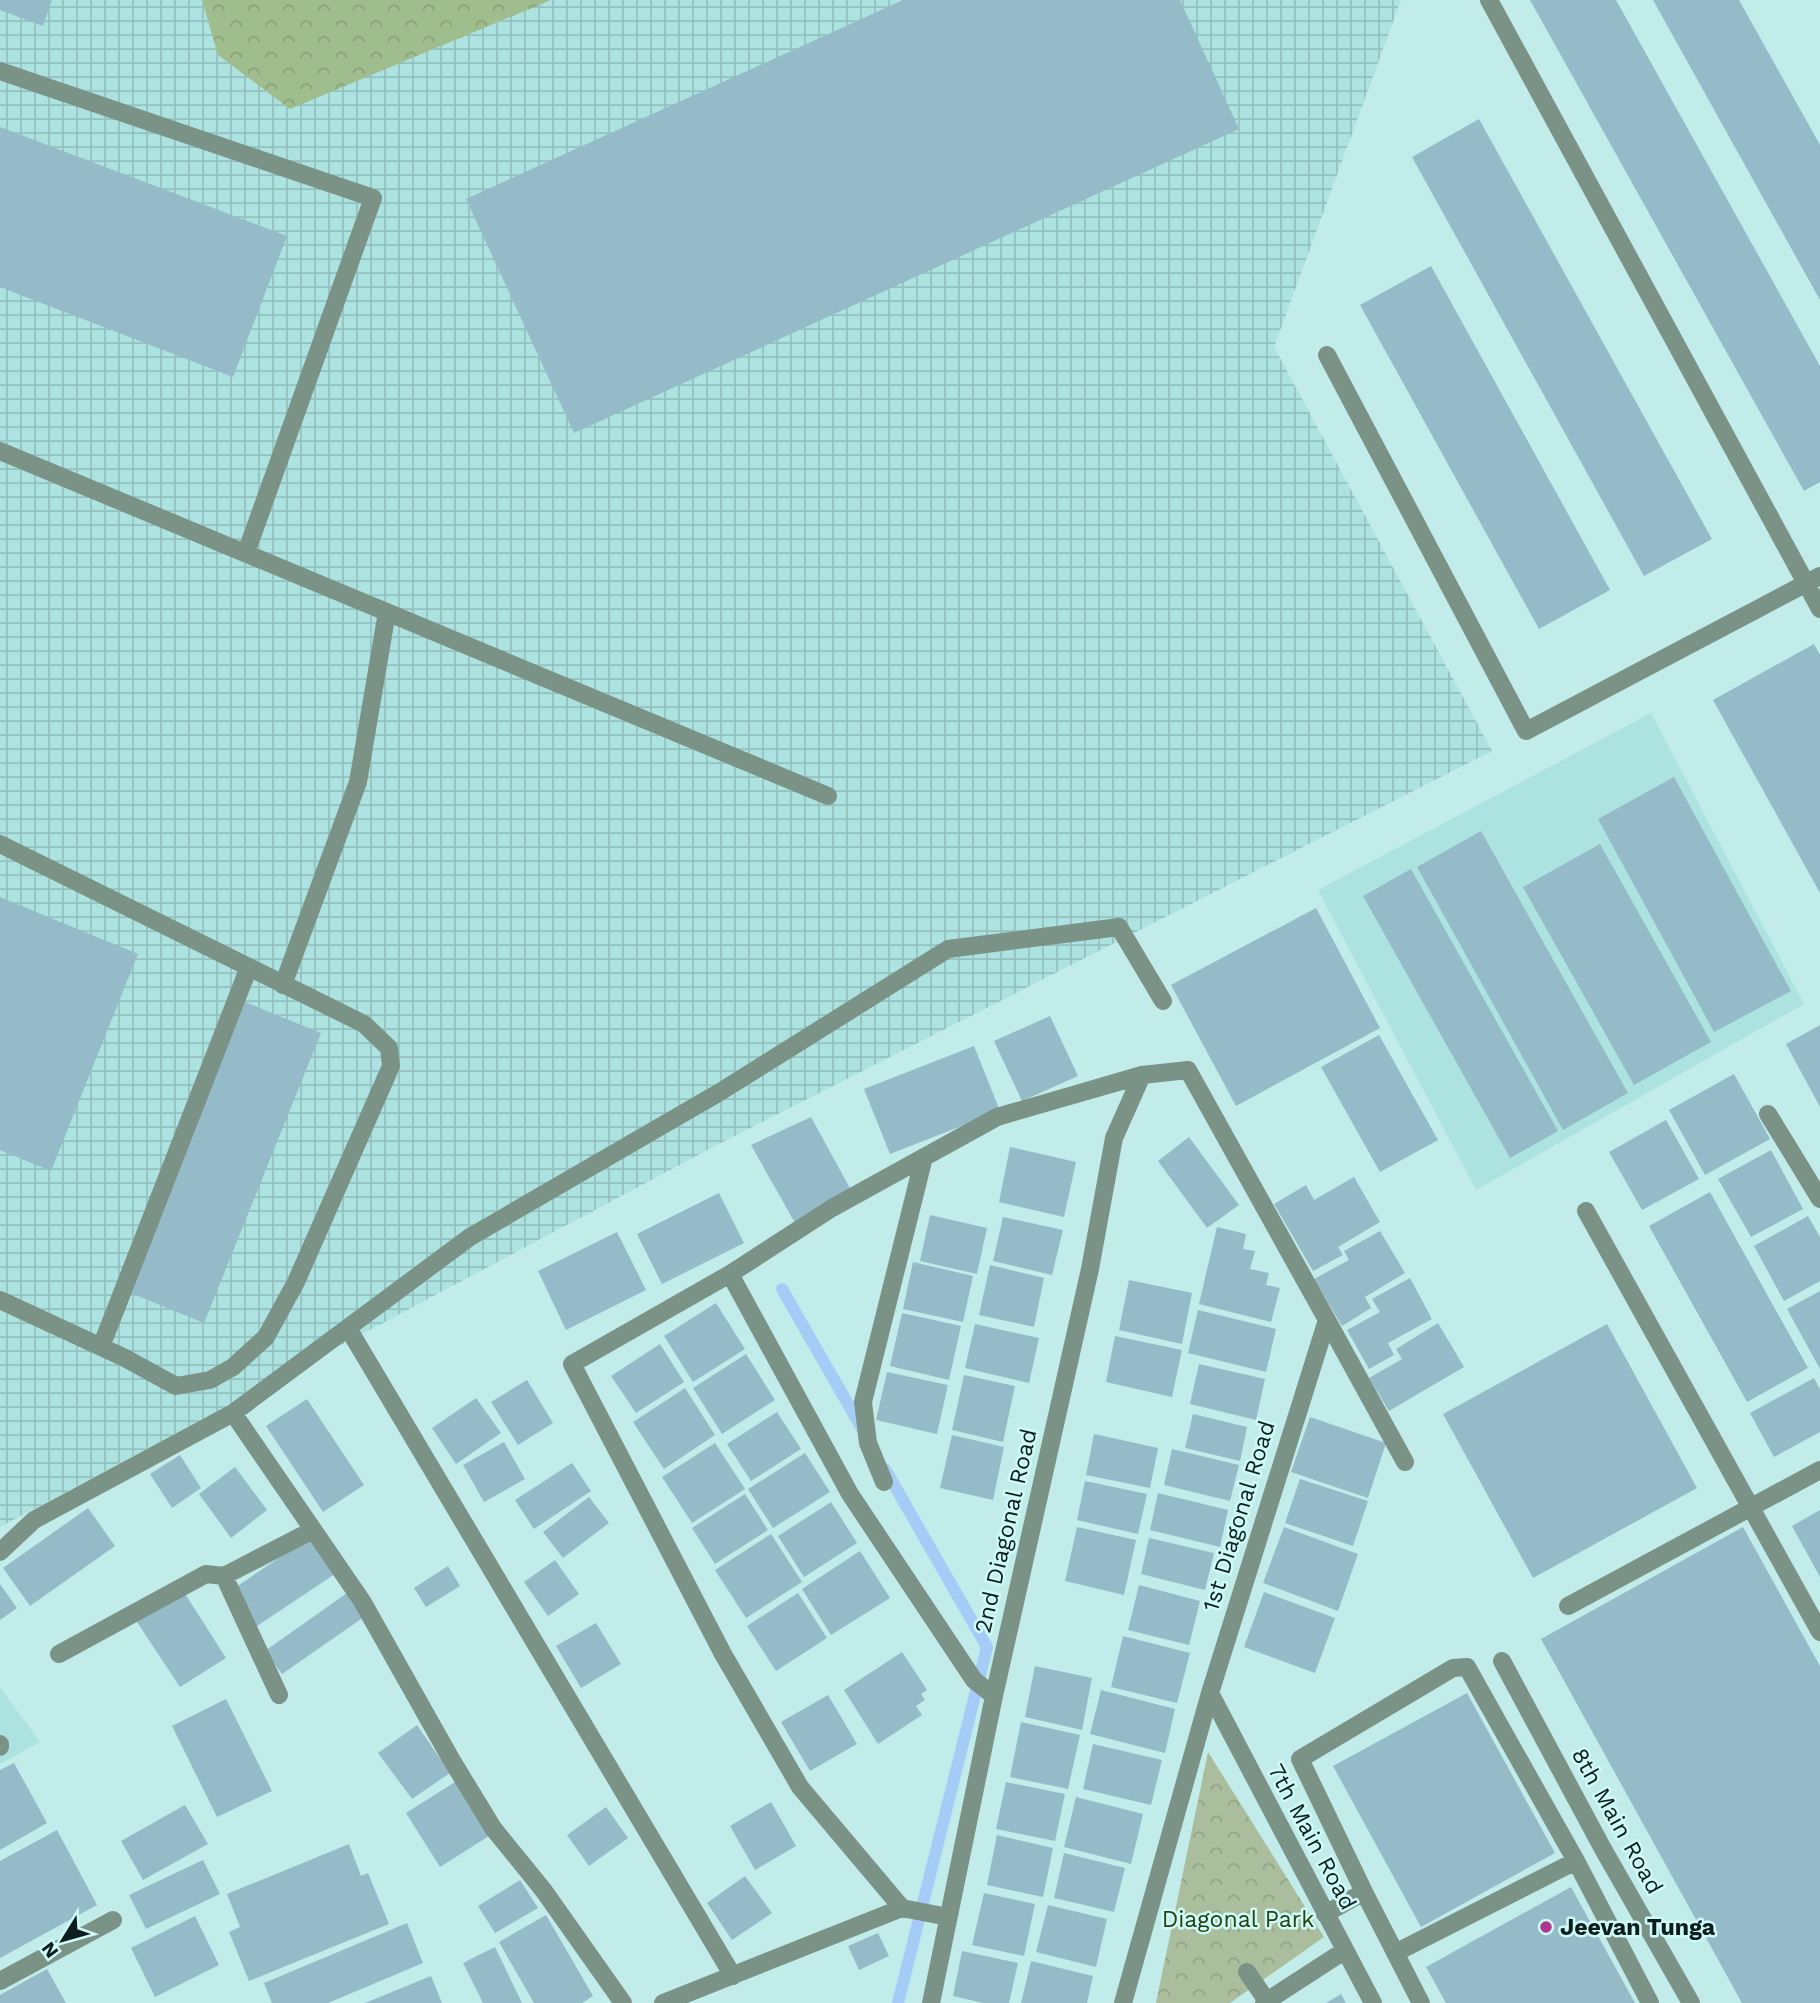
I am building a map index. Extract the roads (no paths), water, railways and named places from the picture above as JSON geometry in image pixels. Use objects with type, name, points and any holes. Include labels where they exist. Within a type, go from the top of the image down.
[{"type":"street","points":[[1489,0],[1813,579],[1820,609]]},
{"type":"street","points":[[0,71],[373,198],[246,553]]},
{"type":"street","points":[[1327,355],[1526,731],[1813,579]]},
{"type":"street","points":[[0,451],[828,796]]},
{"type":"street","points":[[283,985],[358,782],[387,612]]},
{"type":"street","points":[[0,844],[364,1024],[389,1048],[391,1066],[296,1282],[266,1337],[233,1367],[210,1381],[176,1386],[101,1347],[0,1300]]},
{"type":"street","points":[[0,1552],[34,1520],[233,1413],[470,1237],[720,1092],[948,949],[1119,927],[1163,1001]]},
{"type":"street","points":[[101,1347],[249,967]]},
{"type":"street","points":[[902,1908],[800,1787],[723,1654],[572,1364],[730,1274],[832,1208],[997,1117],[1142,1074],[1188,1070],[1405,1462]]},
{"type":"street","name":"2nd Diagonal Road","points":[[931,2003],[994,1696],[1090,1269],[1114,1138],[1142,1074]]},
{"type":"street","points":[[1768,1114],[1820,1199]]},
{"type":"street","points":[[884,1482],[868,1443],[863,1402],[924,1157]]},
{"type":"street","points":[[1586,1211],[1820,1632]]},
{"type":"street","points":[[730,1274],[850,1494],[974,1680],[994,1696]]},
{"type":"street","name":"1st Diagonal Road","points":[[1123,2003],[1210,1693],[1327,1321]]},
{"type":"street","points":[[348,1328],[733,1976]]},
{"type":"street","points":[[233,1413],[362,1601],[451,1759],[494,1828],[544,1891],[623,2003]]},
{"type":"street","points":[[1568,1606],[1820,1470]]},
{"type":"street","points":[[59,1654],[206,1574],[224,1576],[313,1530]]},
{"type":"street","points":[[224,1576],[279,1695]]},
{"type":"street","name":"8th Main Road","points":[[1502,1661],[1691,2003]]},
{"type":"street","points":[[1422,2003],[1364,1892],[1300,1759],[1453,1668],[1467,1667],[1576,1861],[1650,2003]]},
{"type":"street","name":"7th Main Road","points":[[1210,1693],[1373,2003]]},
{"type":"street","points":[[1395,1954],[1576,1861]]},
{"type":"street","points":[[1325,1914],[1364,1892]]},
{"type":"street","points":[[663,2003],[902,1908],[948,1917]]},
{"type":"street","points":[[0,1981],[113,1920]]},
{"type":"street","points":[[1247,1972],[1266,2002],[1344,1951]]},
{"type":"waterway","points":[[782,1289],[864,1432]]},
{"type":"waterway","points":[[885,1469],[987,1647],[898,2003]]},
{"type":"place","name":"Jeevan Tunga","points":[[1546,1927]]},
{"type":"park label","name":"Diagonal Park","points":[[1238,1919]]}]
